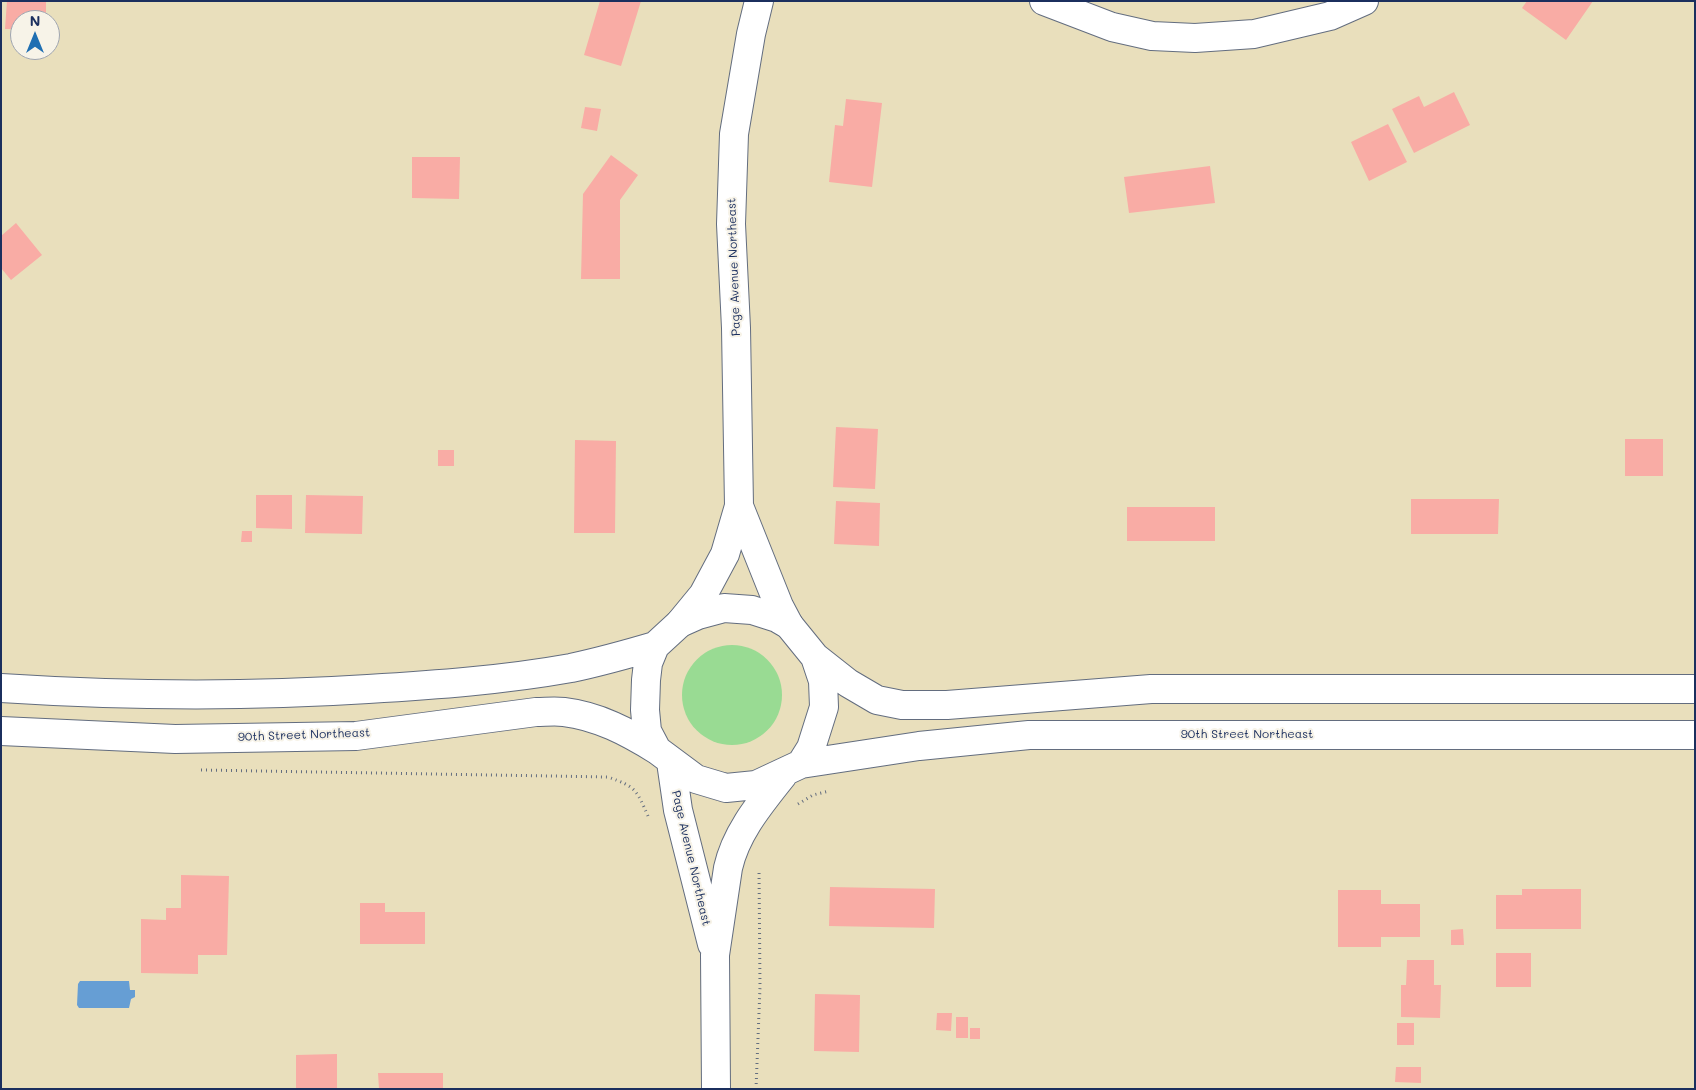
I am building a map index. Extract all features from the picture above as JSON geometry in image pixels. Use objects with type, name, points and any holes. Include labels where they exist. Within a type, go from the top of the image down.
[{"type":"main road","name":"Page Avenue Northeast","points":[[680,623],[703,595],[725,554],[739,506],[736,328],[731,224],[734,134],[751,34],[759,1]]},
{"type":"main road","points":[[1044,1],[1112,27],[1152,36],[1195,38],[1254,34],[1330,16],[1364,1]]},
{"type":"main road","name":"Page Avenue Northeast","points":[[716,1089],[714,955],[731,854],[753,814],[811,748],[824,707],[823,681],[814,657],[789,625],[779,606],[739,506]]},
{"type":"main road","points":[[1,688],[74,693],[177,696],[298,694],[402,687],[498,678],[572,668],[655,646],[680,623],[724,608],[752,610],[777,618],[789,625]]},
{"type":"main road","name":"Page Avenue Northeast","points":[[655,646],[648,663],[646,680],[645,710],[647,731],[664,756],[714,955]]},
{"type":"main road","points":[[814,657],[848,683],[877,700],[902,705],[948,705],[1151,688],[1695,689]]},
{"type":"main road","name":"90th Street Northeast","points":[[1,731],[175,738],[356,736],[536,712],[563,712],[594,718],[631,734],[696,779],[726,788],[756,785],[793,768],[919,746],[1029,735],[1695,734]]},
{"type":"path","points":[[200,770],[608,777],[627,784],[637,791],[648,816]]},
{"type":"path","points":[[792,808],[813,796],[830,791]]},
{"type":"path","points":[[756,1089],[760,987],[759,867]]},
{"type":"green space","points":[[732,645],[742,646],[760,653],[774,667],[781,685],[781,705],[774,723],[760,737],[742,744],[732,745],[722,744],[704,737],[690,723],[683,705],[682,695],[683,685],[690,667],[704,653],[722,646]]},
{"type":"water","points":[[80,981],[129,981],[130,990],[135,990],[135,997],[131,999],[129,1008],[79,1008],[77,1005],[78,984]]},
{"type":"building","points":[[7,1],[46,1],[46,10],[10,10],[10,29],[5,29]]},
{"type":"building","points":[[600,1],[641,1],[621,66],[584,55]]},
{"type":"building","points":[[1527,1],[1593,1],[1566,40],[1522,8]]},
{"type":"building","points":[[1454,92],[1470,125],[1414,153],[1392,109],[1419,96],[1424,107]]},
{"type":"building","points":[[846,99],[882,103],[872,187],[829,182],[835,125],[843,126]]},
{"type":"building","points":[[585,107],[601,109],[597,131],[581,128]]},
{"type":"building","points":[[1388,124],[1407,162],[1369,181],[1351,142]]},
{"type":"building","points":[[611,155],[638,175],[620,200],[620,279],[581,279],[583,194]]},
{"type":"building","points":[[412,157],[460,157],[459,199],[412,198]]},
{"type":"building","points":[[1210,166],[1215,203],[1129,213],[1124,177]]},
{"type":"building","points":[[16,223],[42,255],[11,280],[1,268],[1,236]]},
{"type":"building","points":[[836,427],[878,429],[875,489],[833,487]]},
{"type":"building","points":[[1625,439],[1663,439],[1663,476],[1625,476]]},
{"type":"building","points":[[575,440],[616,441],[615,533],[574,533]]},
{"type":"building","points":[[438,450],[454,450],[454,466],[438,466]]},
{"type":"building","points":[[256,495],[292,495],[292,529],[256,528]]},
{"type":"building","points":[[306,495],[363,496],[362,534],[305,533]]},
{"type":"building","points":[[1411,499],[1499,499],[1498,534],[1411,534]]},
{"type":"building","points":[[836,501],[880,503],[879,546],[834,544]]},
{"type":"building","points":[[1127,507],[1215,507],[1215,541],[1127,541]]},
{"type":"building","points":[[242,531],[252,531],[252,542],[241,542]]},
{"type":"building","points":[[181,875],[229,876],[227,955],[198,955],[198,974],[141,973],[141,919],[166,920],[166,908],[181,908]]},
{"type":"building","points":[[830,887],[935,889],[934,928],[829,926]]},
{"type":"building","points":[[1522,889],[1581,889],[1581,929],[1496,929],[1496,895],[1522,895]]},
{"type":"building","points":[[1338,890],[1381,890],[1381,904],[1420,904],[1420,937],[1381,937],[1381,947],[1338,947]]},
{"type":"building","points":[[360,903],[385,903],[385,912],[425,912],[425,944],[360,944]]},
{"type":"building","points":[[1463,929],[1464,945],[1451,945],[1451,930]]},
{"type":"building","points":[[1496,953],[1531,953],[1531,987],[1496,987]]},
{"type":"building","points":[[1407,960],[1434,960],[1434,985],[1441,985],[1440,1018],[1401,1017],[1401,985],[1406,985]]},
{"type":"building","points":[[815,994],[860,995],[859,1052],[814,1051]]},
{"type":"building","points":[[937,1013],[952,1013],[951,1031],[936,1030]]},
{"type":"building","points":[[956,1017],[968,1017],[968,1038],[956,1038]]},
{"type":"building","points":[[1397,1023],[1414,1023],[1414,1045],[1397,1045]]},
{"type":"building","points":[[970,1028],[980,1028],[980,1039],[970,1039]]},
{"type":"building","points":[[337,1054],[337,1089],[296,1089],[296,1055]]},
{"type":"building","points":[[1396,1067],[1421,1067],[1421,1083],[1395,1082]]},
{"type":"building","points":[[378,1073],[443,1073],[443,1089],[379,1089]]}]
